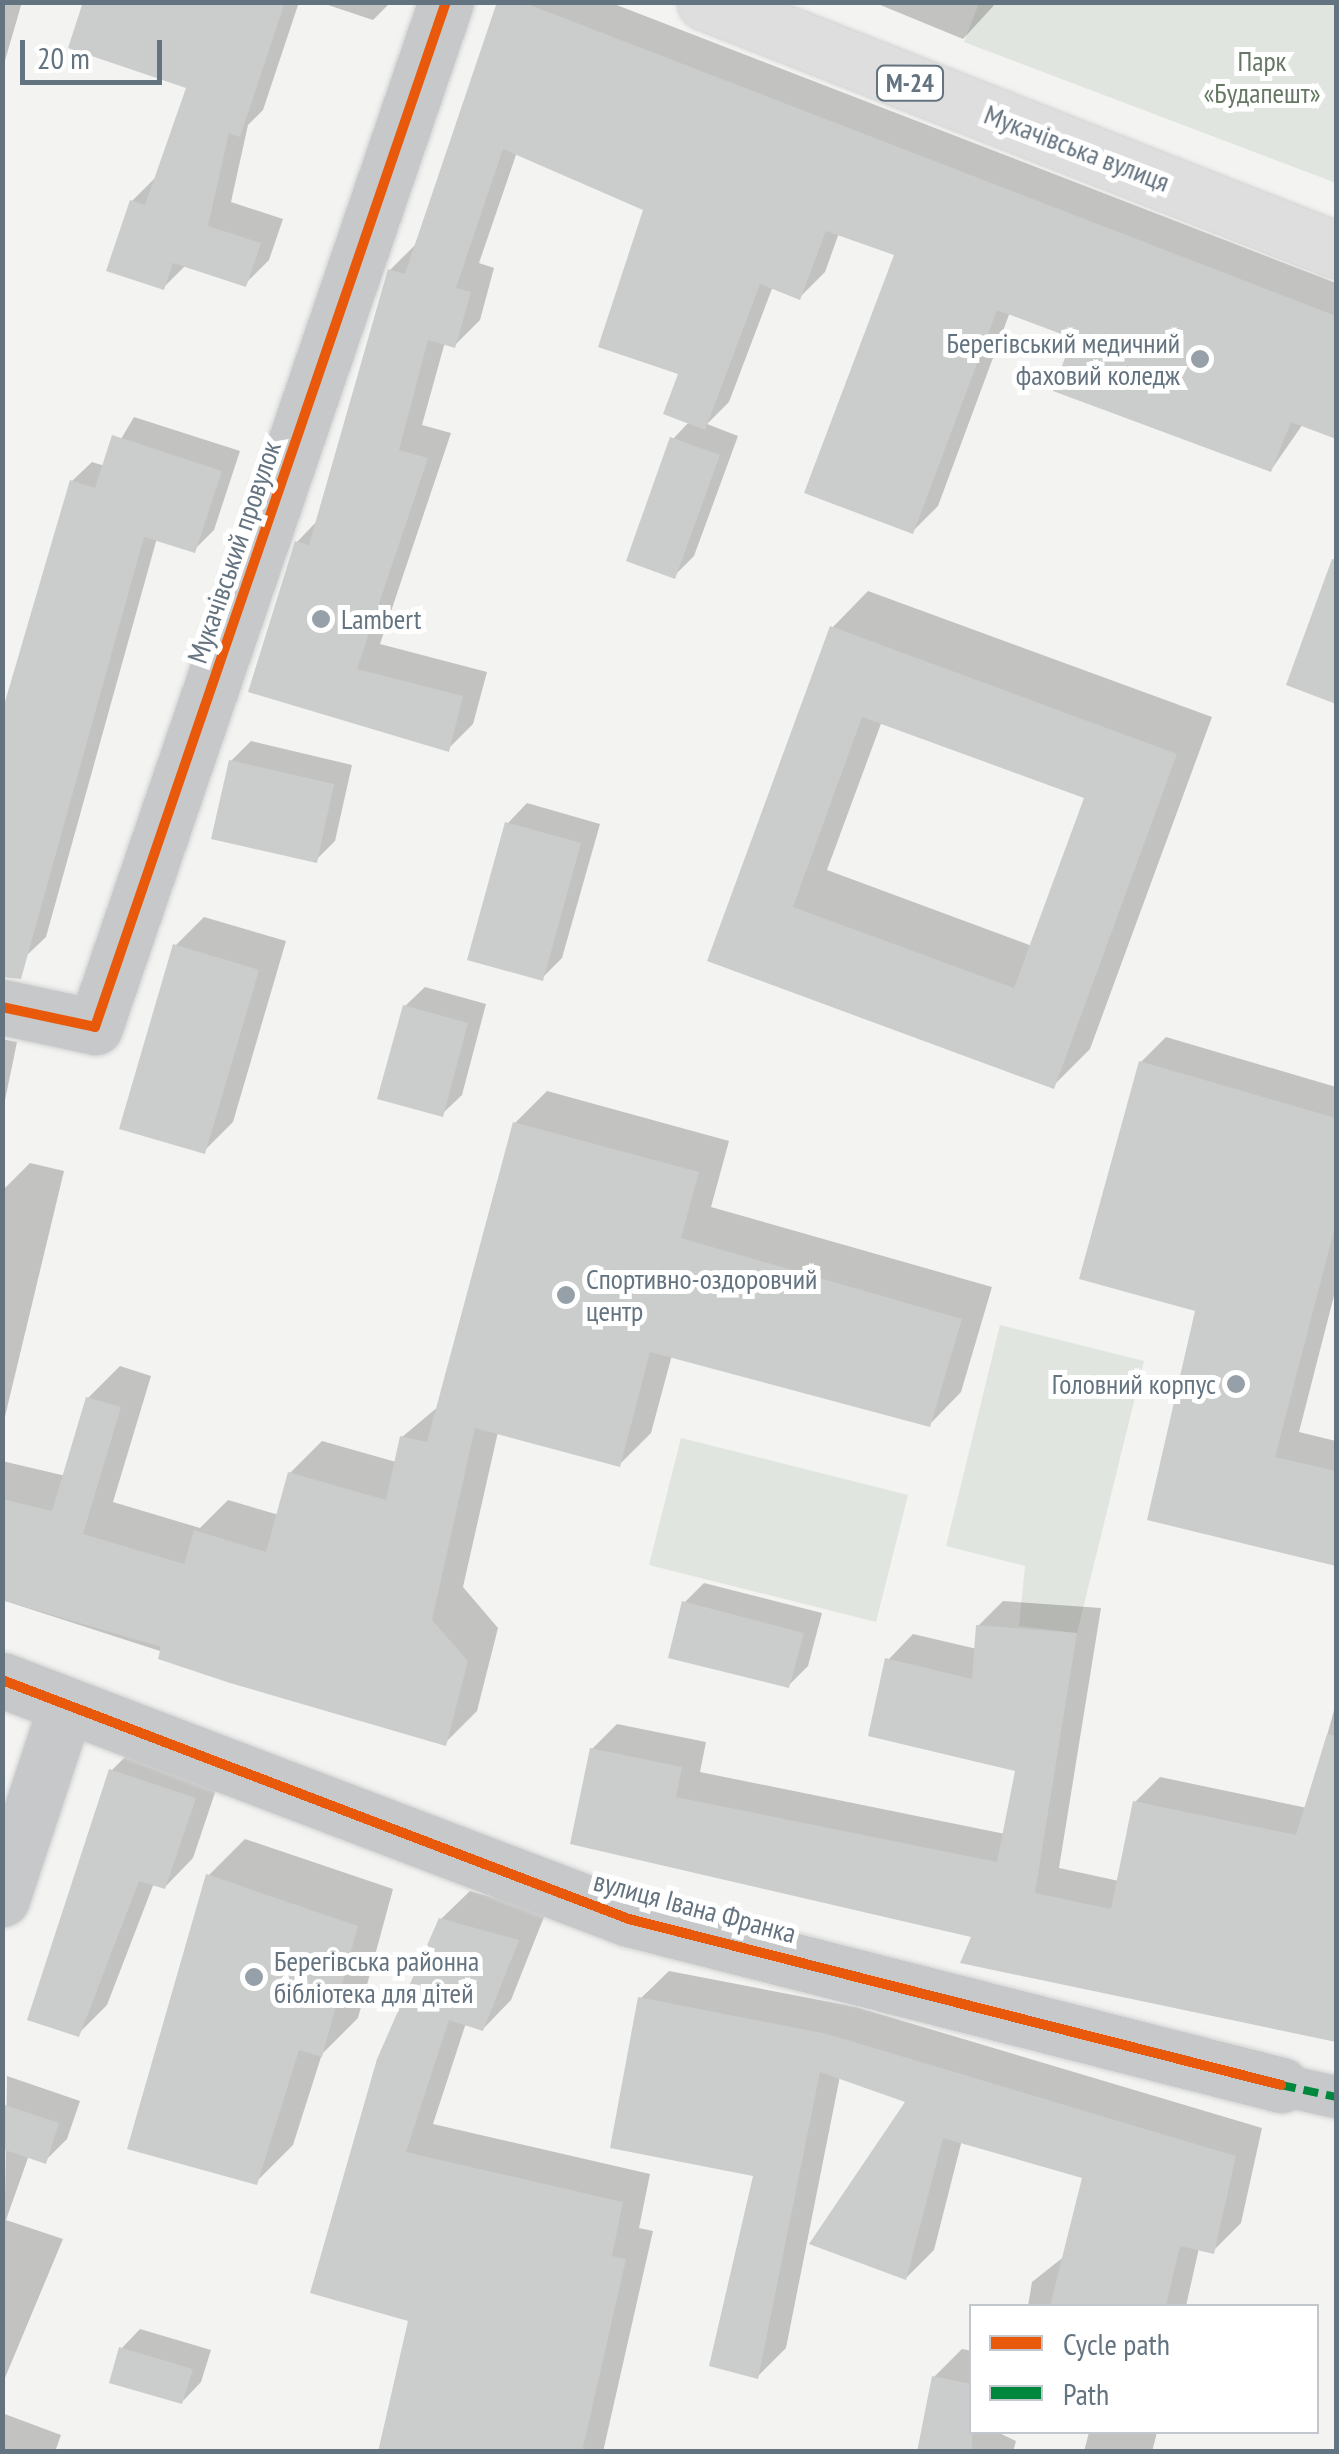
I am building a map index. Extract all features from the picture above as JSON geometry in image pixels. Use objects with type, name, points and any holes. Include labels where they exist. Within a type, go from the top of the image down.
[{"type":"highway","name":"Мукачівська вулиця","points":[[705,2],[1336,250]]},
{"type":"street","name":"Мукачівський провулок","points":[[2,1007],[95,1027],[446,2]]},
{"type":"street","name":"вулиця Івана Франка","points":[[2,1680],[629,1918],[1336,2097]]},
{"type":"street","points":[[2,1899],[66,1706]]},
{"type":"green space","name":"Парк «Будапешт»","points":[[979,3],[1336,3],[1336,183],[964,42]]},
{"type":"green space","points":[[1000,1325],[1144,1361],[1077,1633],[1019,1626],[1025,1566],[946,1546]]},
{"type":"green space","points":[[681,1438],[908,1495],[876,1622],[649,1565]]},
{"type":"building","points":[[83,2],[285,2],[240,137],[229,133],[208,226],[261,243],[246,287],[173,263],[164,290],[106,271],[130,200],[145,205],[186,88],[68,48]]},
{"type":"building","points":[[497,2],[522,2],[1336,316],[1336,439],[1291,422],[1271,472],[1053,391],[1072,338],[997,310],[913,534],[804,493],[894,255],[826,231],[800,300],[760,284],[705,430],[663,414],[678,374],[598,347],[643,210],[503,149],[456,288],[471,292],[455,348],[428,340],[399,450],[428,458],[357,669],[463,696],[449,752],[248,692],[295,541],[309,545],[388,269],[405,274]]},
{"type":"building","points":[[112,435],[222,471],[195,553],[144,537],[21,979],[2,977],[2,712],[70,480],[95,488]]},
{"type":"building","points":[[670,437],[720,455],[675,579],[626,561]]},
{"type":"building","points":[[1332,559],[1336,560],[1336,704],[1286,685]]},
{"type":"building","points":[[830,626],[1177,754],[1054,1089],[707,961]],"holes":[[[862,717],[1084,798],[1014,988],[793,907]]]},
{"type":"building","points":[[229,760],[334,784],[317,863],[211,839]]},
{"type":"building","points":[[505,822],[581,843],[543,981],[467,960]]},
{"type":"building","points":[[173,944],[259,970],[205,1154],[119,1129]]},
{"type":"building","points":[[403,1005],[468,1023],[443,1117],[377,1099]]},
{"type":"building","name":"Головний корпус","points":[[1139,1061],[1336,1118],[1336,1223],[1275,1457],[1336,1471],[1336,1566],[1147,1520],[1195,1311],[1079,1279]]},
{"type":"building","points":[[513,1122],[699,1172],[681,1238],[962,1319],[930,1427],[650,1352],[620,1467],[475,1428],[432,1620],[468,1661],[446,1746],[230,1683],[158,1659],[161,1647],[2,1600],[2,1499],[52,1511],[86,1397],[121,1407],[83,1534],[184,1564],[194,1530],[266,1552],[288,1472],[386,1500],[400,1436],[427,1442]]},
{"type":"building","points":[[682,1601],[804,1633],[789,1688],[668,1658]]},
{"type":"building","points":[[976,1625],[1077,1633],[1035,1893],[1111,1909],[1133,1801],[1296,1835],[1327,1734],[1336,1736],[1336,2042],[960,1963],[971,1937],[570,1844],[590,1748],[682,1767],[676,1797],[997,1862],[1015,1771],[868,1736],[885,1658],[972,1679]]},
{"type":"building","points":[[109,1769],[196,1798],[165,1889],[139,1881],[79,2037],[27,2020]]},
{"type":"building","points":[[206,1874],[358,1926],[322,2057],[299,2050],[257,2185],[127,2149]]},
{"type":"building","points":[[439,1918],[519,1940],[483,2031],[449,2020],[406,2152],[623,2202],[612,2256],[626,2259],[582,2452],[378,2452],[408,2321],[310,2293],[377,2059]]},
{"type":"building","points":[[638,1997],[827,2034],[1236,2156],[1214,2254],[1180,2246],[1166,2304],[1050,2304],[1082,2178],[943,2138],[906,2280],[809,2244],[905,2102],[820,2072],[758,2379],[709,2366],[753,2176],[610,2148]]},
{"type":"building","points":[[2,2104],[59,2123],[46,2164],[2,2149]]},
{"type":"building","points":[[119,2347],[193,2369],[182,2404],[109,2383]]},
{"type":"building","points":[[932,2376],[969,2383],[972,2452],[917,2452]]},
{"type":"marked path","points":[[1281,2085],[1336,2097]]},
{"type":"cycle path","points":[[2,1007],[95,1027],[446,2]]},
{"type":"cycle path","points":[[2,1680],[629,1919],[1281,2085]]},
{"type":"place","name":"Берегівський медичний фаховий коледж","points":[[1200,359]]},
{"type":"place","name":"Lambert","points":[[321,619]]},
{"type":"place","name":"Спортивно-оздоровчий центр","points":[[566,1295]]},
{"type":"place","name":"Головний корпус","points":[[1236,1384]]},
{"type":"place","name":"Берегівська районна бібліотека для дітей","points":[[254,1977]]}]
